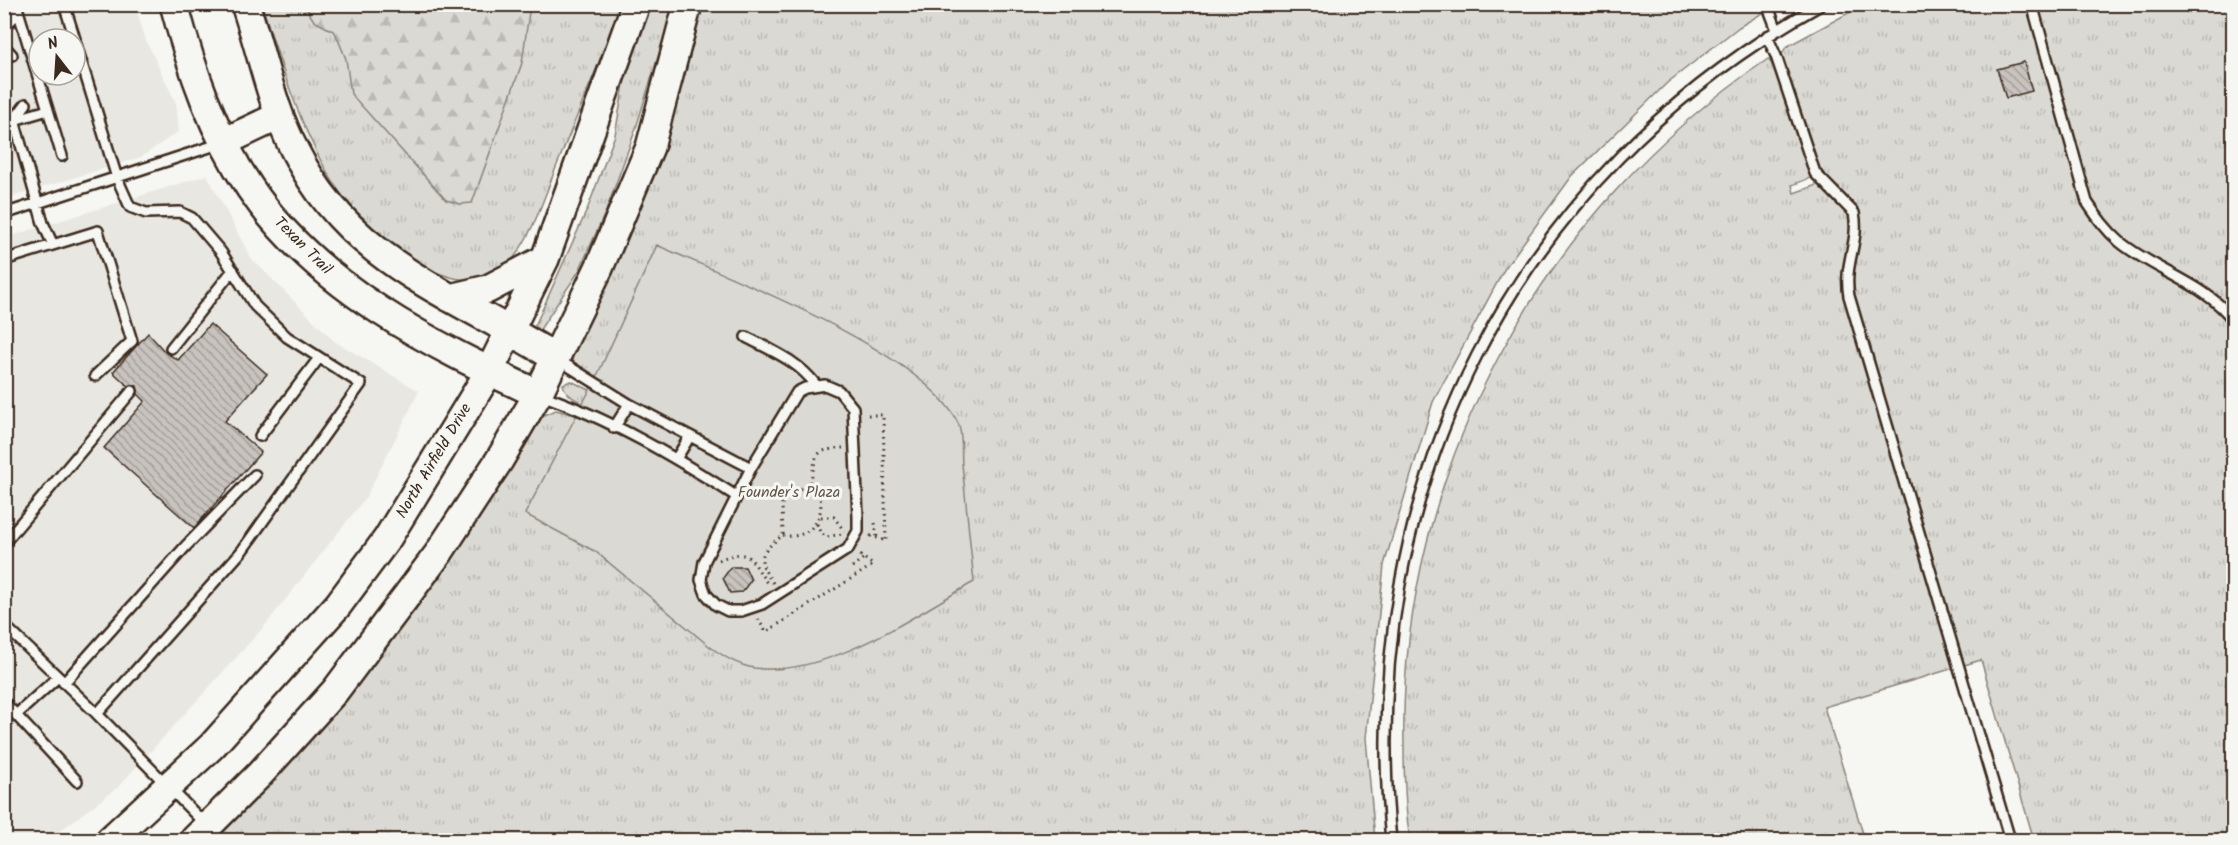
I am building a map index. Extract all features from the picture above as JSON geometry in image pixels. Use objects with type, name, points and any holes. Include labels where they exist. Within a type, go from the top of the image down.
[{"type":"main road","name":"Texan Trail","points":[[174,4],[199,89],[224,142],[250,189],[286,232],[324,270],[384,313],[489,372],[538,394]]},
{"type":"main road","points":[[245,4],[279,116],[295,151],[321,197],[356,235],[397,267],[510,329],[554,357]]},
{"type":"main road","name":"North Airfield Drive","points":[[110,840],[212,746],[338,605],[387,539],[489,372],[545,259],[636,4]]},
{"type":"main road","points":[[201,834],[335,691],[438,554],[500,459],[538,394],[599,268],[650,147],[688,4]]},
{"type":"main road","points":[[224,142],[279,116]]},
{"type":"main road","points":[[450,298],[488,289],[545,259]]},
{"type":"lane","points":[[64,4],[71,27]]},
{"type":"lane","points":[[1767,4],[1777,30]]},
{"type":"lane","points":[[1391,840],[1385,723],[1392,623],[1419,498],[1461,387],[1522,278],[1578,202],[1663,116],[1732,60],[1767,36],[1822,4]]},
{"type":"lane","points":[[2032,4],[2087,202],[2102,226],[2121,243],[2217,302],[2234,321]]},
{"type":"lane","points":[[4,27],[17,9]]},
{"type":"lane","points":[[17,9],[62,156]]},
{"type":"lane","points":[[1767,36],[1776,56],[1815,173],[1854,213],[1855,236],[1847,272],[1849,296],[2010,840]]},
{"type":"lane","points":[[4,46],[12,55]]},
{"type":"lane","points":[[87,79],[117,178],[130,207],[146,213],[180,212],[192,218],[221,252],[255,306],[287,337],[361,384],[242,552],[96,714]]},
{"type":"lane","points":[[14,120],[26,104]]},
{"type":"lane","points":[[6,110],[14,120],[38,204],[53,245]]},
{"type":"lane","points":[[14,120],[48,110]]},
{"type":"lane","points":[[4,214],[224,142]]},
{"type":"lane","points":[[4,260],[98,231],[132,341],[95,376]]},
{"type":"lane","points":[[171,348],[233,270]]},
{"type":"lane","points":[[746,338],[789,358],[807,373],[816,385]]},
{"type":"lane","points":[[554,357],[629,404],[750,468]]},
{"type":"lane","points":[[260,436],[319,358]]},
{"type":"lane","points":[[816,385],[834,387],[849,400],[853,408],[856,447],[858,524],[855,541],[839,557],[782,594],[762,604],[734,612],[716,605],[706,594],[701,580],[704,562],[750,468],[792,399],[805,388],[816,385]]},
{"type":"lane","points":[[4,543],[132,391]]},
{"type":"lane","points":[[538,394],[569,404],[676,459],[736,496]]},
{"type":"lane","points":[[614,428],[629,404]]},
{"type":"lane","points":[[676,459],[690,436]]},
{"type":"lane","points":[[16,715],[61,680],[255,475]]},
{"type":"lane","points":[[4,625],[169,786],[201,834]]},
{"type":"lane","points":[[4,702],[77,781]]},
{"type":"path","points":[[758,620],[766,632],[856,573],[873,565],[860,555],[871,536],[886,541],[883,415],[868,416]]},
{"type":"path","points":[[782,594],[764,570],[762,559],[765,549],[783,535],[795,536],[817,524],[821,517],[818,493],[810,482],[814,458],[820,451],[856,447]]},
{"type":"path","points":[[783,535],[782,504],[786,498],[810,482]]},
{"type":"path","points":[[817,524],[820,532],[826,537],[844,532],[834,517],[821,517]]},
{"type":"path","points":[[875,523],[877,538]]},
{"type":"path","points":[[714,566],[727,556],[744,555],[758,565],[768,584]]},
{"type":"path","points":[[852,567],[864,558]]},
{"type":"shaded area","points":[[5,5],[135,5],[146,41],[176,103],[179,131],[141,157],[5,199]]},
{"type":"shaded area","points":[[207,175],[251,258],[334,341],[419,391],[366,497],[263,628],[118,787],[48,840],[5,840],[5,238]]},
{"type":"green space","points":[[262,5],[620,5],[616,22],[526,239],[512,260],[500,271],[475,279],[458,279],[409,260],[375,235],[347,203],[324,167],[305,127]]},
{"type":"green space","points":[[304,5],[530,5],[522,63],[472,203],[460,204],[446,200],[351,94],[346,59],[335,32],[314,21]]},
{"type":"green space","points":[[646,5],[674,5],[635,131],[606,211],[579,271],[539,331],[535,326],[587,210],[615,135],[624,84]]},
{"type":"green space","points":[[703,5],[1776,5],[1739,27],[1667,83],[1572,176],[1505,268],[1433,402],[1384,565],[1366,738],[1375,840],[210,840],[340,700],[416,609],[494,494],[541,416],[556,410],[583,417],[601,381],[575,365],[569,352],[654,160]]},
{"type":"green space","points":[[1863,5],[2233,5],[2233,840],[2034,840],[1981,660],[1824,707],[1865,840],[1410,840],[1404,757],[1409,643],[1427,544],[1457,448],[1499,356],[1552,270],[1615,192],[1687,121],[1768,59],[1777,71],[1811,173],[1810,178],[1792,185],[1794,193],[1819,184],[1851,216],[1842,286],[1953,664],[1853,295],[1851,272],[1859,238],[1859,213],[1819,167],[1782,54],[1786,47]]},
{"type":"green space","name":"Founder's Plaza","points":[[657,245],[776,297],[867,344],[907,370],[938,396],[958,423],[961,432],[974,582],[897,627],[840,654],[811,664],[782,669],[754,668],[730,660],[709,646],[596,552],[525,514],[596,378]]},
{"type":"green space","points":[[571,381],[598,394],[589,407],[566,392],[563,384]]},
{"type":"building","points":[[2024,62],[2032,91],[2006,98],[1997,69]]},
{"type":"building","points":[[210,324],[267,374],[225,421],[261,452],[194,528],[104,448],[145,401],[138,394],[137,386],[128,386],[113,372],[148,333],[166,353],[178,360]]},
{"type":"building","points":[[731,567],[745,567],[751,580],[742,592],[730,593],[723,578]]}]
